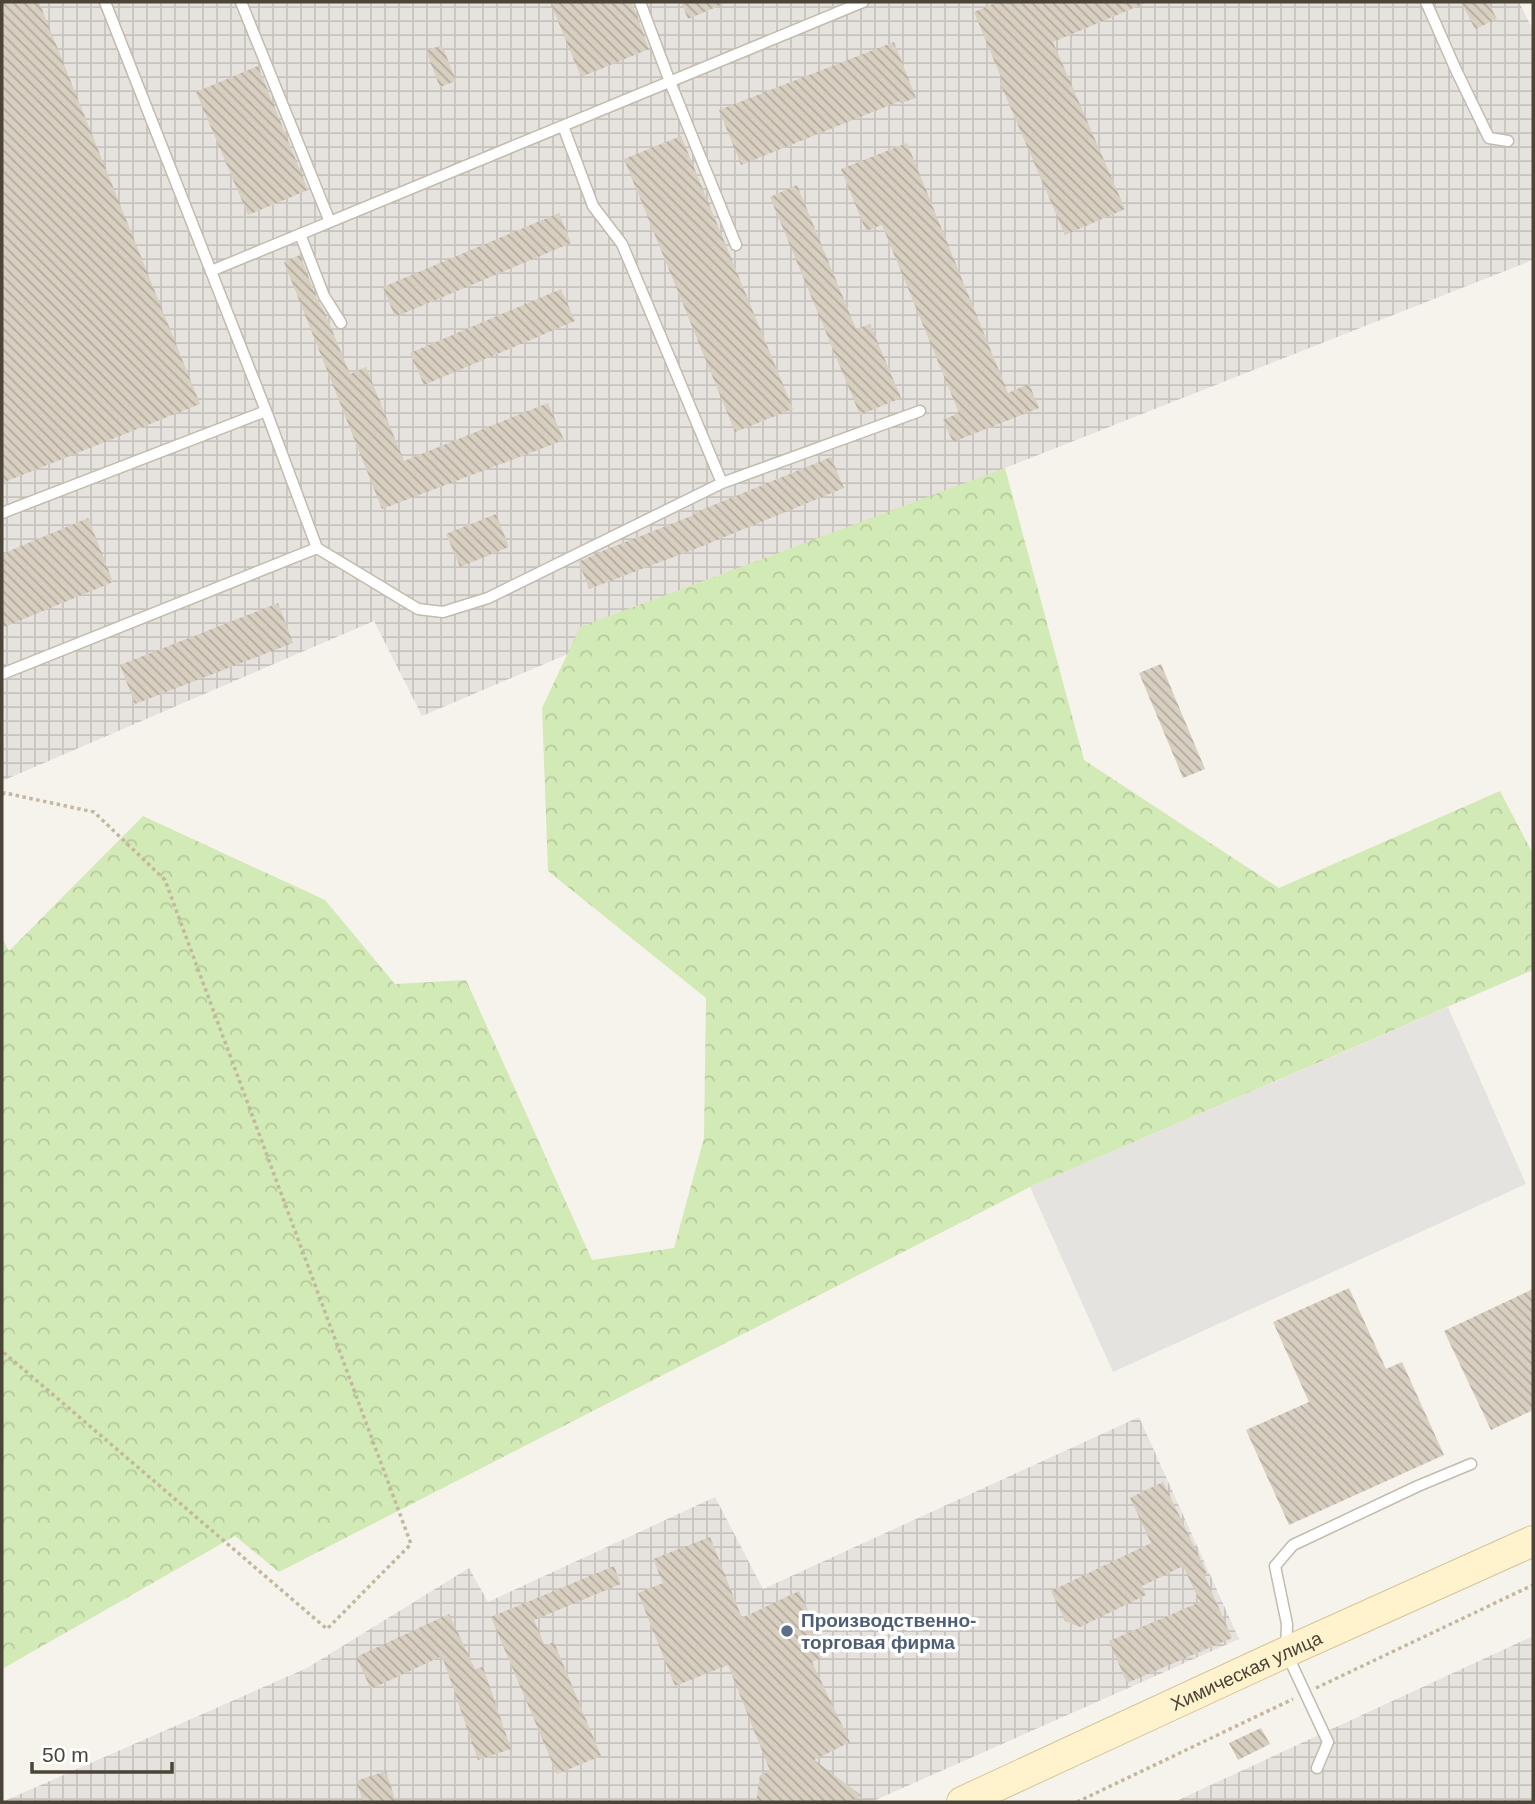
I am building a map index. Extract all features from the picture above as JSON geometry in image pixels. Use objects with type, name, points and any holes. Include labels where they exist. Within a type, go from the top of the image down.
[{"type":"main road","name":"Химическая улица","points":[[962,1802],[1533,1541]]},
{"type":"lane","points":[[106,2],[317,548],[418,609],[443,612],[488,598],[722,483],[920,411]]},
{"type":"lane","points":[[241,2],[330,222]]},
{"type":"lane","points":[[640,2],[736,245]]},
{"type":"lane","points":[[211,271],[863,2]]},
{"type":"lane","points":[[1426,2],[1455,70],[1489,138],[1508,141]]},
{"type":"lane","points":[[563,126],[593,206],[622,244],[722,483]]},
{"type":"lane","points":[[300,234],[324,296],[341,323]]},
{"type":"lane","points":[[2,513],[266,411]]},
{"type":"lane","points":[[2,674],[317,548]]},
{"type":"lane","points":[[1317,1768],[1328,1742],[1286,1652],[1287,1624],[1275,1566],[1293,1545],[1471,1464]]},
{"type":"path","points":[[2,794],[94,811],[165,880],[411,1544],[327,1629],[2,1350]]},
{"type":"path","points":[[1077,1802],[1533,1585]]},
{"type":"shaded area","points":[[2,2],[1519,2],[1533,30],[1533,260],[1005,468],[422,716],[374,621],[2,781]]},
{"type":"shaded area","points":[[1448,1007],[1526,1184],[1113,1372],[1030,1187]]},
{"type":"shaded area","points":[[1139,1417],[1239,1639],[871,1802],[2,1802],[307,1668],[469,1568],[488,1602],[715,1497],[763,1589]]},
{"type":"shaded area","points":[[1533,1636],[1533,1802],[1174,1802]]},
{"type":"green space","points":[[1005,468],[1084,760],[1279,888],[1500,791],[1533,854],[1533,970],[1030,1187],[279,1572],[235,1536],[2,1669],[2,937],[9,951],[143,816],[325,900],[395,984],[466,980],[592,1260],[674,1248],[704,1138],[706,998],[548,871],[542,708],[580,627]]},
{"type":"building","points":[[2,2],[39,2],[200,404],[2,483]]},
{"type":"building","points":[[550,2],[632,2],[649,49],[581,77]]},
{"type":"building","points":[[681,2],[728,2],[688,19]]},
{"type":"building","points":[[997,2],[1148,2],[1053,42],[1125,209],[1065,235],[1000,83],[1003,82],[974,12]]},
{"type":"building","points":[[1461,2],[1488,2],[1497,19],[1475,29]]},
{"type":"building","points":[[894,42],[916,98],[901,103],[900,101],[741,165],[719,110]]},
{"type":"building","points":[[442,45],[456,81],[440,87],[426,51]]},
{"type":"building","points":[[258,66],[308,190],[248,215],[196,92]]},
{"type":"building","points":[[681,136],[793,409],[735,432],[624,159]]},
{"type":"building","points":[[907,143],[1008,393],[1029,384],[1039,408],[953,442],[943,420],[959,413],[882,225],[866,231],[841,169]]},
{"type":"building","points":[[797,185],[856,329],[870,324],[901,398],[860,415],[770,197]]},
{"type":"building","points":[[559,213],[571,243],[395,317],[383,287]]},
{"type":"building","points":[[300,255],[350,374],[366,367],[404,461],[548,403],[564,440],[382,509],[284,262]]},
{"type":"building","points":[[561,289],[575,321],[424,385],[410,353]]},
{"type":"building","points":[[831,457],[844,488],[589,589],[579,562]]},
{"type":"building","points":[[496,514],[509,547],[460,567],[446,534]]},
{"type":"building","points":[[88,518],[113,582],[2,628],[2,554]]},
{"type":"building","points":[[278,603],[293,643],[135,704],[120,665]]},
{"type":"building","points":[[1161,664],[1205,769],[1183,778],[1139,673]]},
{"type":"building","points":[[1349,1288],[1386,1369],[1402,1362],[1444,1455],[1289,1525],[1246,1430],[1309,1402],[1273,1322]]},
{"type":"building","points":[[1533,1289],[1533,1410],[1491,1430],[1444,1331]]},
{"type":"building","points":[[1163,1482],[1207,1573],[1204,1574],[1232,1638],[1127,1683],[1109,1641],[1200,1602],[1183,1566],[1142,1586],[1146,1595],[1080,1627],[1065,1621],[1051,1591],[1151,1543],[1130,1498]]},
{"type":"building","points":[[710,1537],[742,1618],[799,1591],[829,1654],[812,1662],[850,1742],[814,1760],[862,1796],[848,1802],[756,1802],[760,1775],[770,1771],[728,1665],[675,1686],[638,1593],[663,1583],[653,1559]]},
{"type":"building","points":[[614,1566],[621,1584],[534,1620],[545,1646],[554,1642],[601,1756],[557,1774],[491,1617]]},
{"type":"building","points":[[449,1614],[475,1669],[483,1667],[511,1749],[478,1760],[442,1656],[371,1689],[356,1657]]},
{"type":"building","points":[[1261,1728],[1270,1744],[1238,1760],[1229,1743]]},
{"type":"building","points":[[386,1771],[396,1802],[363,1802],[356,1781]]},
{"type":"place","name":"Производственно- торговая фирма","points":[[787,1631]]}]
